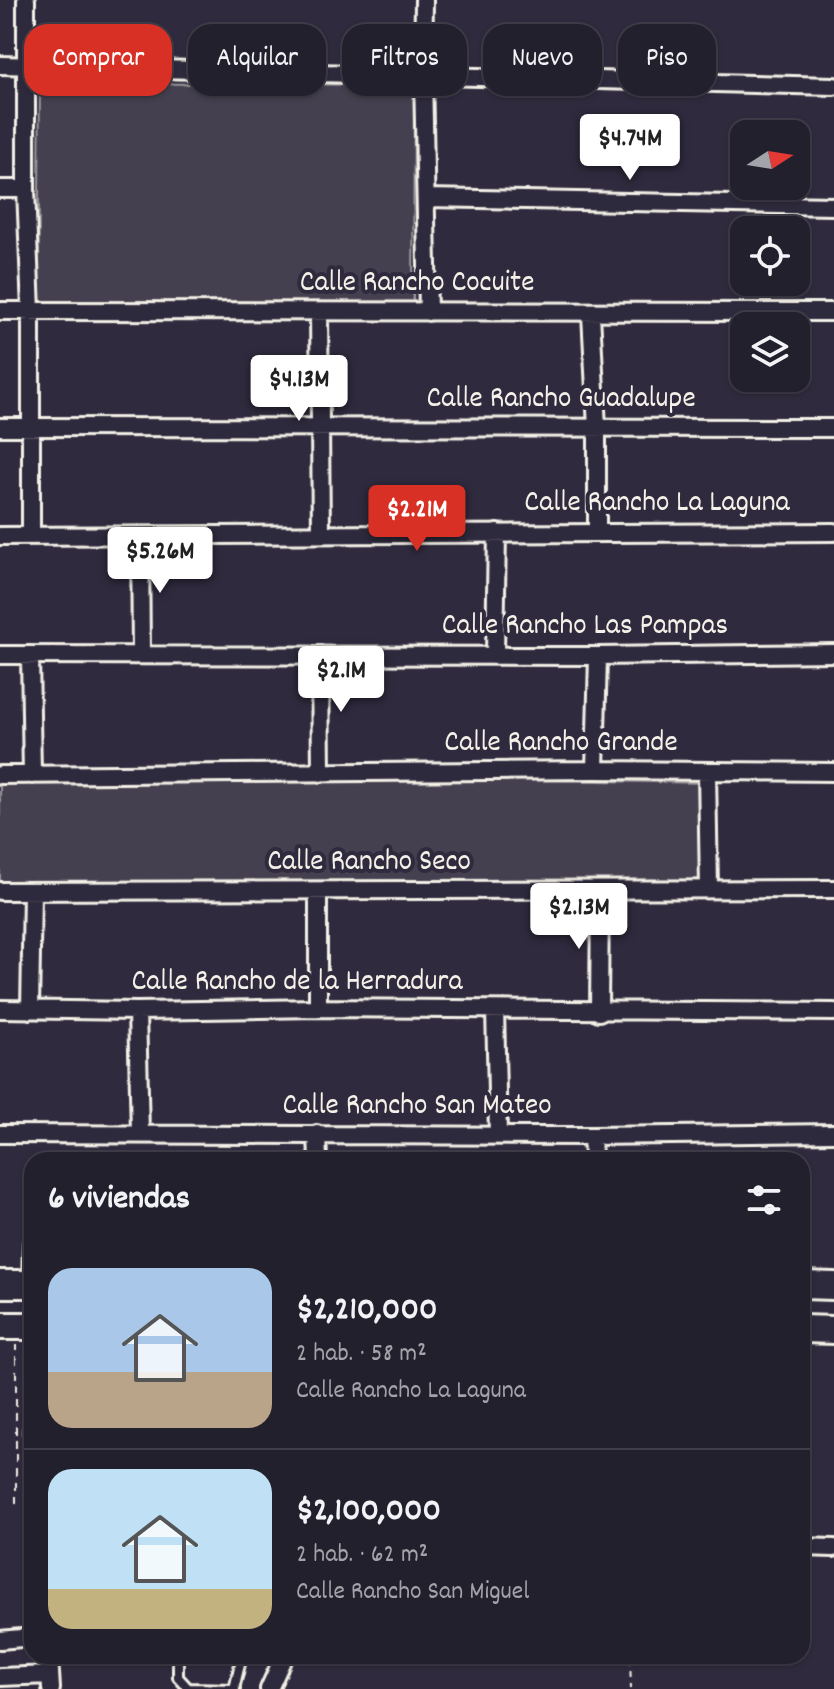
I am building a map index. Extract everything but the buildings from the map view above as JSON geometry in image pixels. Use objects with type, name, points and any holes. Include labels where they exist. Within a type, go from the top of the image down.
[{"type":"main road","points":[[0,1284],[24,1284]]},
{"type":"main road","points":[[810,1285],[834,1286]]},
{"type":"main road","points":[[810,1329],[834,1330]]},
{"type":"street","points":[[26,0],[26,24]]},
{"type":"street","points":[[424,0],[424,24]]},
{"type":"street","points":[[0,65],[24,66]]},
{"type":"street","points":[[172,69],[342,73]]},
{"type":"street","points":[[467,76],[834,86]]},
{"type":"street","points":[[27,96],[31,536]]},
{"type":"street","points":[[424,96],[428,312]]},
{"type":"street","points":[[0,189],[26,189]]},
{"type":"street","points":[[426,198],[834,206]]},
{"type":"street","name":"Calle Rancho Cocuite","points":[[0,311],[834,312]]},
{"type":"street","points":[[319,312],[321,534]]},
{"type":"street","points":[[591,314],[597,428],[597,532]]},
{"type":"street","name":"Calle Rancho Guadalupe","points":[[0,427],[834,428]]},
{"type":"street","name":"Calle Rancho La Laguna","points":[[0,536],[834,532]]},
{"type":"street","points":[[495,655],[497,533]]},
{"type":"street","points":[[140,536],[141,654]]},
{"type":"street","name":"Calle Rancho Las Pampas","points":[[0,655],[598,656],[834,653]]},
{"type":"street","points":[[30,655],[32,775]]},
{"type":"street","points":[[320,655],[321,773]]},
{"type":"street","points":[[595,770],[598,656]]},
{"type":"street","name":"Calle Rancho Grande","points":[[0,775],[595,770],[834,772]]},
{"type":"street","points":[[707,772],[709,889]]},
{"type":"street","name":"Calle Rancho Seco","points":[[0,891],[834,889]]},
{"type":"street","points":[[318,891],[318,1008]]},
{"type":"street","points":[[599,1012],[600,891]]},
{"type":"street","points":[[30,1010],[32,892]]},
{"type":"street","name":"Calle Rancho de la Herradura","points":[[0,1009],[834,1012]]},
{"type":"street","points":[[495,1010],[498,1134]]},
{"type":"street","points":[[137,1011],[140,1133]]},
{"type":"street","name":"Calle Rancho San Mateo","points":[[0,1134],[592,1136],[834,1133]]},
{"type":"street","points":[[317,1134],[318,1152]]},
{"type":"street","points":[[592,1136],[593,1152]]},
{"type":"street","points":[[810,1547],[834,1548]]},
{"type":"street","points":[[0,1640],[24,1638]]},
{"type":"street","points":[[269,1689],[280,1664]]},
{"type":"street","points":[[0,1677],[51,1682]]},
{"type":"lane","points":[[178,1664],[178,1677],[188,1688],[235,1689],[240,1664]]},
{"type":"path","points":[[16,1326],[16,1504]]},
{"type":"path","points":[[630,1664],[631,1689]]},
{"type":"shaded area","points":[[172,84],[188,84],[188,96],[326,96],[326,85],[342,85],[342,96],[414,96],[413,307],[38,303],[40,96],[172,96]]},
{"type":"shaded area","points":[[321,776],[712,783],[713,886],[0,887],[0,781]]}]
